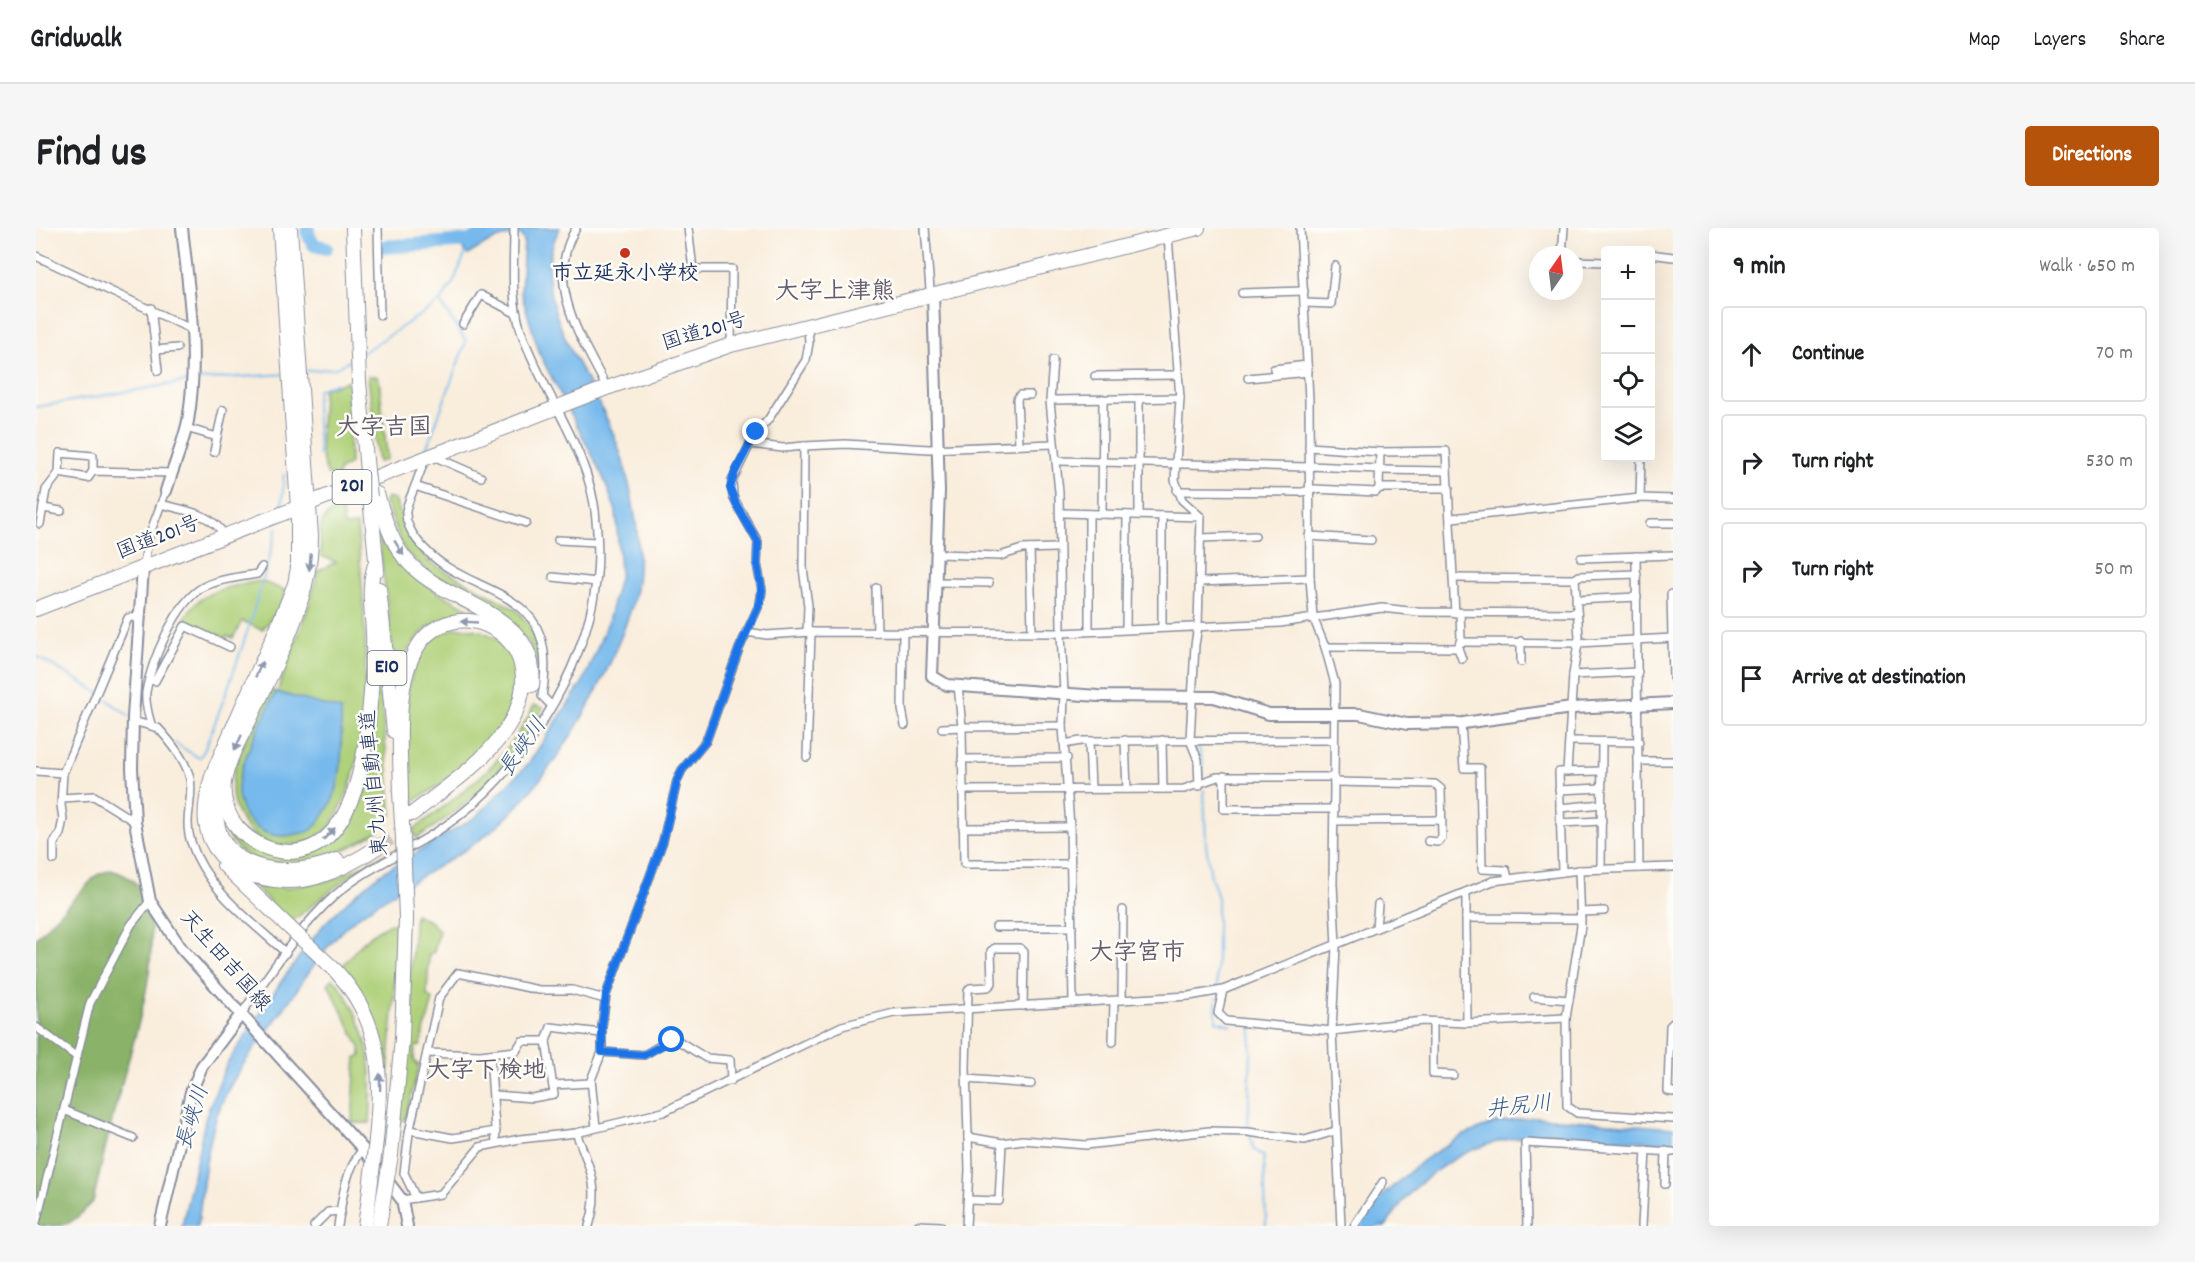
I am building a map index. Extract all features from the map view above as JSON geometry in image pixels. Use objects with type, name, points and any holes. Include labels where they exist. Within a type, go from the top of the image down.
[{"type":"highway","points":[[280,228],[294,364]]},
{"type":"highway","points":[[209,836],[235,867],[271,881],[315,878],[352,863],[379,841],[324,865],[289,872],[258,868],[235,854],[218,826],[216,804],[229,764],[289,631],[306,587],[311,554],[303,506],[294,364],[290,228]]},
{"type":"highway","name":"東九州自動車道","points":[[353,228],[356,331],[374,496],[376,562],[401,799],[406,918],[402,1040],[391,1155],[375,1207],[379,1226]]},
{"type":"highway","name":"国道201号","points":[[36,609],[605,389],[731,345],[1198,228]]},
{"type":"highway","points":[[374,496],[387,528],[409,563],[446,592],[490,612],[507,624],[519,637],[532,663],[531,693],[521,722],[512,737],[477,773],[412,819],[478,761],[504,732],[513,718],[522,695],[524,675],[517,651],[499,631],[477,622],[447,624],[428,635],[413,654],[402,699],[401,799]]},
{"type":"highway","points":[[303,506],[295,584],[213,773],[206,812],[209,836],[222,863],[232,875],[335,970],[356,996],[376,1042],[380,1079],[375,1207],[365,1226]]},
{"type":"highway","points":[[229,764],[224,781],[225,803],[238,828],[254,841],[278,852],[293,852],[320,843],[332,833],[348,806],[362,760],[373,655],[369,581],[376,562]]},
{"type":"street","points":[[143,568],[149,536],[186,428],[191,395],[193,330],[182,228]]},
{"type":"street","points":[[378,228],[380,315]]},
{"type":"street","points":[[576,228],[565,258],[565,299],[605,389]]},
{"type":"street","points":[[688,228],[693,269],[732,269],[731,345]]},
{"type":"street","points":[[925,228],[930,289],[933,293],[938,446],[938,554],[932,675],[947,685],[1064,693],[1214,697],[1269,714],[1335,716],[1359,714],[1407,724],[1461,723],[1572,708],[1673,703]]},
{"type":"street","points":[[1300,228],[1308,369],[1310,578],[1313,617],[1334,673],[1336,946],[1332,1030],[1341,1226]]},
{"type":"street","points":[[1563,246],[1564,228]]},
{"type":"street","points":[[160,1226],[191,1092],[202,1066],[310,921],[334,897],[367,871],[446,826],[467,809],[529,745],[568,673],[588,624],[596,582],[597,542],[593,496],[585,467],[522,332],[513,295],[514,231]]},
{"type":"street","points":[[1168,236],[1180,398],[1175,465],[1177,491],[1182,500],[1201,517]]},
{"type":"street","points":[[1655,255],[1673,257]]},
{"type":"street","points":[[36,256],[151,308],[193,330]]},
{"type":"street","points":[[1583,261],[1601,262]]},
{"type":"street","points":[[1305,303],[1331,304],[1335,266]]},
{"type":"street","points":[[1242,294],[1304,291]]},
{"type":"street","points":[[463,324],[481,295],[517,314]]},
{"type":"street","points":[[151,308],[158,371]]},
{"type":"street","points":[[596,1127],[591,1083],[602,1052],[601,1033],[605,999],[663,841],[677,781],[682,770],[706,741],[746,633],[755,615],[762,590],[757,564],[758,542],[736,504],[730,488],[735,472],[750,444],[806,360],[808,326]]},
{"type":"street","points":[[156,350],[177,348]]},
{"type":"street","points":[[1053,360],[1050,401],[1059,492],[1063,726],[1069,789],[1073,1004]]},
{"type":"street","points":[[1274,369],[1308,369]]},
{"type":"street","points":[[1248,378],[1308,369]]},
{"type":"street","points":[[1095,376],[1178,375]]},
{"type":"street","points":[[1019,445],[1017,399],[1020,395],[1030,395]]},
{"type":"street","points":[[1054,400],[1180,398]]},
{"type":"street","points":[[1102,399],[1102,514]]},
{"type":"street","points":[[1139,399],[1139,515]]},
{"type":"street","points":[[214,452],[223,410]]},
{"type":"street","points":[[186,428],[217,437]]},
{"type":"street","points":[[750,444],[783,448],[845,444],[929,449],[938,446],[1053,444]]},
{"type":"street","points":[[804,446],[803,568],[809,632],[807,757]]},
{"type":"street","points":[[1309,447],[1380,452],[1446,451],[1459,645],[1462,659]]},
{"type":"street","points":[[1177,491],[1309,491],[1316,489],[1376,492],[1380,452]]},
{"type":"street","points":[[40,524],[46,490],[59,472],[60,453],[93,456],[93,471],[88,478],[59,472]]},
{"type":"street","points":[[481,477],[429,457],[406,508],[406,518],[411,532],[441,564],[486,585],[524,610],[540,637],[545,652],[546,674],[542,696],[551,705]]},
{"type":"street","points":[[1059,461],[1447,471]]},
{"type":"street","points":[[1640,498],[1641,462]]},
{"type":"street","points":[[93,471],[172,473]]},
{"type":"street","points":[[415,486],[526,523]]},
{"type":"street","points":[[1378,488],[1449,488]]},
{"type":"street","points":[[1452,518],[1640,498],[1673,499]]},
{"type":"street","points":[[161,504],[207,517],[219,525],[225,536]]},
{"type":"street","points":[[43,508],[61,511]]},
{"type":"street","points":[[1064,513],[1201,517]]},
{"type":"street","points":[[1089,514],[1089,630]]},
{"type":"street","points":[[1126,515],[1126,629]]},
{"type":"street","points":[[1162,516],[1162,627]]},
{"type":"street","points":[[1199,786],[1198,759],[1190,740],[1198,626],[1201,517]]},
{"type":"street","points":[[1650,523],[1673,523]]},
{"type":"street","points":[[1200,538],[1255,536]]},
{"type":"street","points":[[1309,536],[1371,540]]},
{"type":"street","points":[[558,540],[597,542]]},
{"type":"street","points":[[938,554],[1000,556],[1030,549],[1056,548]]},
{"type":"street","points":[[1030,549],[1032,632]]},
{"type":"street","points":[[1581,558],[1673,555]]},
{"type":"street","points":[[1636,556],[1639,868]]},
{"type":"street","points":[[151,724],[146,704],[150,680],[166,636],[188,599],[206,585],[257,574],[261,567]]},
{"type":"street","name":"天生田吉国線","points":[[143,568],[138,615],[133,721],[135,822],[150,901],[181,948],[242,1012],[363,1149],[402,1200],[407,1226]]},
{"type":"street","points":[[1454,578],[1575,579],[1579,576],[1637,574]]},
{"type":"street","points":[[554,577],[596,582]]},
{"type":"street","points":[[1199,582],[1310,578]]},
{"type":"street","points":[[1567,772],[1577,643],[1575,579]]},
{"type":"street","points":[[937,582],[989,583]]},
{"type":"street","points":[[876,588],[877,632]]},
{"type":"street","points":[[1671,594],[1673,678]]},
{"type":"street","points":[[1576,600],[1637,597]]},
{"type":"street","points":[[746,633],[767,635],[809,632],[1032,632],[1280,623],[1382,608],[1458,613],[1577,613]]},
{"type":"street","points":[[54,860],[54,843],[60,834],[63,819],[63,772],[128,618],[138,615]]},
{"type":"street","points":[[150,680],[155,681],[185,626],[230,647]]},
{"type":"street","points":[[903,632],[902,709],[905,725]]},
{"type":"street","points":[[1325,647],[1459,645],[1521,641],[1577,643],[1673,638]]},
{"type":"street","points":[[1521,641],[1521,663]]},
{"type":"street","points":[[1573,675],[1638,672]]},
{"type":"street","points":[[958,686],[962,727],[964,864],[1070,864]]},
{"type":"street","points":[[133,721],[151,724],[163,734],[188,772],[190,786],[187,806],[190,840],[208,877],[286,953]]},
{"type":"street","points":[[1461,723],[1464,768],[1480,768],[1482,868],[1506,870],[1508,878]]},
{"type":"street","points":[[942,728],[1063,726]]},
{"type":"street","points":[[1064,744],[1125,740],[1334,740]]},
{"type":"street","points":[[1125,740],[1127,789]]},
{"type":"street","points":[[1162,740],[1163,789]]},
{"type":"street","points":[[1089,741],[1091,789]]},
{"type":"street","points":[[1570,741],[1639,742]]},
{"type":"street","points":[[1601,869],[1602,741]]},
{"type":"street","points":[[962,759],[1067,758]]},
{"type":"street","points":[[1639,761],[1673,761]]},
{"type":"street","points":[[36,771],[63,772]]},
{"type":"street","points":[[1562,872],[1559,772],[1602,771]]},
{"type":"street","points":[[962,790],[1163,789],[1199,786],[1224,776],[1435,784],[1441,789],[1442,838],[1438,842],[1428,841]]},
{"type":"street","points":[[1224,776],[1224,809],[1334,809]]},
{"type":"street","points":[[1559,790],[1601,788]]},
{"type":"street","points":[[62,798],[94,796],[135,822]]},
{"type":"street","points":[[1560,808],[1602,804]]},
{"type":"street","points":[[1334,821],[1442,820]]},
{"type":"street","points":[[1560,823],[1602,821]]},
{"type":"street","points":[[963,828],[1070,827]]},
{"type":"street","points":[[402,1200],[441,1194],[480,1147],[576,1132],[663,1112],[842,1026],[862,1019],[894,1013],[1118,1001],[1189,996],[1223,990],[1466,892],[1508,878],[1579,870],[1673,867]]},
{"type":"street","points":[[1579,870],[1580,940],[1566,1018],[1565,1100],[1569,1110],[1577,1113],[1673,1119]]},
{"type":"street","points":[[1466,892],[1467,1023]]},
{"type":"street","points":[[36,1223],[90,1003],[131,925],[150,901]]},
{"type":"street","points":[[1376,928],[1378,904]]},
{"type":"street","points":[[1113,1042],[1118,1001],[1123,910]]},
{"type":"street","points":[[1466,918],[1581,915],[1604,910]]},
{"type":"street","points":[[996,927],[1072,927]]},
{"type":"street","points":[[966,1226],[970,988],[988,987],[992,983],[992,951],[995,948],[1020,948],[1024,952],[1023,1006]]},
{"type":"street","points":[[416,1197],[404,1173],[410,1130],[439,998],[458,973],[539,990],[572,990],[605,999]]},
{"type":"street","points":[[1223,990],[1218,1013],[1226,1022],[1332,1030],[1423,1021],[1467,1023],[1566,1018]]},
{"type":"street","points":[[1534,997],[1569,1000]]},
{"type":"street","points":[[1433,1023],[1433,1074],[1453,1075]]},
{"type":"street","points":[[1673,1023],[1670,1026],[1668,1091],[1673,1092]]},
{"type":"street","points":[[494,1095],[532,1098],[552,1095],[553,1085],[546,1041],[549,1029],[554,1026],[601,1033]]},
{"type":"street","points":[[36,1027],[77,1057]]},
{"type":"street","points":[[602,1052],[644,1055],[668,1041],[677,1040],[706,1058],[730,1059],[731,1081]]},
{"type":"street","points":[[427,1053],[489,1054],[516,1051],[522,1041],[546,1041]]},
{"type":"street","points":[[489,1054],[496,1143]]},
{"type":"street","points":[[967,1079],[1031,1084]]},
{"type":"street","points":[[553,1085],[591,1083]]},
{"type":"street","points":[[64,1110],[133,1138]]},
{"type":"street","points":[[410,1130],[453,1138],[495,1131]]},
{"type":"street","points":[[968,1137],[1002,1143],[1022,1140],[1086,1145],[1209,1131],[1248,1132],[1298,1140],[1335,1131]]},
{"type":"street","points":[[576,1132],[595,1188],[596,1200],[589,1226]]},
{"type":"street","points":[[968,1200],[999,1201],[1002,1143]]},
{"type":"street","points":[[1527,1226],[1525,1143],[1670,1151],[1665,1184]]},
{"type":"street","points":[[338,1226],[352,1163],[363,1149]]},
{"type":"street","points":[[1642,1226],[1646,1150]]},
{"type":"street","points":[[1354,1226],[1383,1182]]},
{"type":"street","points":[[314,1226],[328,1212],[341,1211]]},
{"type":"street","points":[[918,1225],[941,1226]]},
{"type":"green space","points":[[368,376],[376,376],[379,379],[387,456],[386,460],[378,462]]},
{"type":"green space","points":[[348,381],[350,464],[339,470],[338,476],[328,475],[324,466],[321,445],[323,389]]},
{"type":"green space","points":[[387,497],[395,500],[411,538],[429,562],[517,610],[539,639],[537,641],[541,671],[538,671],[529,642],[443,584],[405,551],[385,502]]},
{"type":"green space","points":[[341,507],[344,526],[357,525],[360,557],[366,668],[361,741],[353,775],[342,805],[325,832],[310,841],[294,845],[278,844],[250,831],[240,818],[234,803],[233,775],[241,750],[271,690],[276,692],[241,773],[341,711],[277,692],[310,602],[318,571],[336,562],[321,556],[320,533],[326,516]]},
{"type":"green space","points":[[383,530],[394,556],[426,586],[480,615],[451,616],[428,627],[413,643],[403,661],[397,682],[378,531]]},
{"type":"green space","points":[[260,581],[287,591],[279,608],[262,630],[242,621],[233,638],[227,636],[225,639],[184,620],[190,610],[206,596],[226,588]]},
{"type":"green space","points":[[456,628],[485,633],[509,650],[519,670],[518,693],[508,715],[492,738],[450,777],[411,802],[406,717],[412,674],[419,655],[431,640],[439,634]]},
{"type":"green space","points":[[379,676],[392,815],[380,823],[379,831],[327,857],[290,866],[272,865],[254,860],[238,849],[226,833],[225,821],[229,826],[302,855],[322,846],[348,820],[358,793]]},
{"type":"green space","points":[[534,705],[543,708],[518,747],[488,782],[472,798],[436,826],[416,838],[413,830],[466,789],[497,760],[524,725]]},
{"type":"green space","points":[[394,850],[343,881],[290,923],[250,882],[285,888],[333,880]]},
{"type":"green space","points":[[110,870],[131,879],[147,902],[151,956],[144,1002],[93,1202],[68,1223],[56,1226],[36,1226],[36,938],[97,875]]},
{"type":"green space","points":[[415,914],[429,921],[439,930],[434,952],[429,954],[427,995],[433,1000],[420,1046],[415,1047],[414,1060],[419,1066],[405,1120],[399,1120]]},
{"type":"green space","points":[[396,923],[394,1000],[385,1109],[381,1048],[340,969],[372,934]]},
{"type":"green space","points":[[333,978],[357,1016],[367,1046],[371,1075],[370,1123],[352,1123],[356,1057],[361,1056],[360,1047],[328,984]]},
{"type":"water","points":[[484,228],[560,228],[550,253],[549,278],[553,304],[573,355],[610,426],[625,467],[638,539],[637,586],[632,606],[611,661],[584,714],[551,764],[514,810],[478,841],[358,917],[336,937],[317,960],[246,1060],[230,1087],[217,1115],[210,1142],[198,1226],[182,1226],[206,1116],[226,1065],[285,976],[324,924],[350,899],[380,874],[476,817],[528,764],[583,682],[608,622],[620,574],[616,511],[602,474],[540,355],[521,293],[524,240],[520,234],[505,236],[468,255],[462,248],[467,239]]},
{"type":"water","points":[[276,692],[341,710],[341,759],[335,795],[313,829],[286,836],[258,829],[245,814],[238,794],[238,784],[246,758]]},
{"type":"water","points":[[1536,1117],[1673,1128],[1673,1144],[1567,1135],[1534,1136],[1502,1141],[1470,1151],[1440,1168],[1410,1193],[1386,1226],[1369,1226],[1383,1195],[1423,1160],[1464,1135],[1495,1123]]},
{"type":"waterway","points":[[308,228],[308,234],[314,245],[326,248]]},
{"type":"waterway","points":[[383,247],[469,241],[502,228]]},
{"type":"waterway","points":[[362,353],[440,302],[453,283],[466,252]]},
{"type":"waterway","points":[[426,450],[466,341],[440,302]]},
{"type":"waterway","points":[[306,371],[336,368],[352,359]]},
{"type":"waterway","points":[[196,380],[286,374]]},
{"type":"waterway","points":[[36,407],[190,381]]},
{"type":"waterway","points":[[319,455],[316,403],[318,390],[335,383]]},
{"type":"waterway","points":[[282,507],[284,474]]},
{"type":"waterway","points":[[175,743],[199,758],[204,751],[244,641],[277,528]]},
{"type":"waterway","points":[[36,656],[93,689],[129,716]]},
{"type":"waterway","points":[[1198,746],[1203,762],[1203,777]]},
{"type":"waterway","points":[[1204,790],[1206,845],[1211,877],[1217,894],[1217,988]]},
{"type":"waterway","points":[[1216,998],[1216,1021],[1231,1025]]},
{"type":"waterway","points":[[1248,1128],[1252,1025]]},
{"type":"waterway","points":[[1250,1135],[1254,1150],[1264,1156],[1266,1226]]},
{"type":"waterway","name":"井尻川","points":[[1368,1226],[1381,1204]]},
{"type":"tunnel","points":[[379,846],[413,824]]},
{"type":"place","name":"市立延永小学校","points":[[625,253]]},
{"type":"district","name":"大字上津熊","points":[[835,293]]},
{"type":"district","name":"大字吉国","points":[[384,429]]},
{"type":"district","name":"大字宮市","points":[[1137,954]]},
{"type":"district","name":"大字下検地","points":[[486,1072]]},
{"type":"route","points":[[672,1040],[644,1055],[602,1052],[600,1042],[603,1005],[663,841],[677,781],[682,770],[706,741],[739,649],[760,603],[762,590],[757,564],[758,542],[736,504],[730,488],[735,472],[756,432]]},
{"type":"water label","name":"長峡川","points":[[524,748]]},
{"type":"water label","name":"長峡川","points":[[194,1118]]}]
